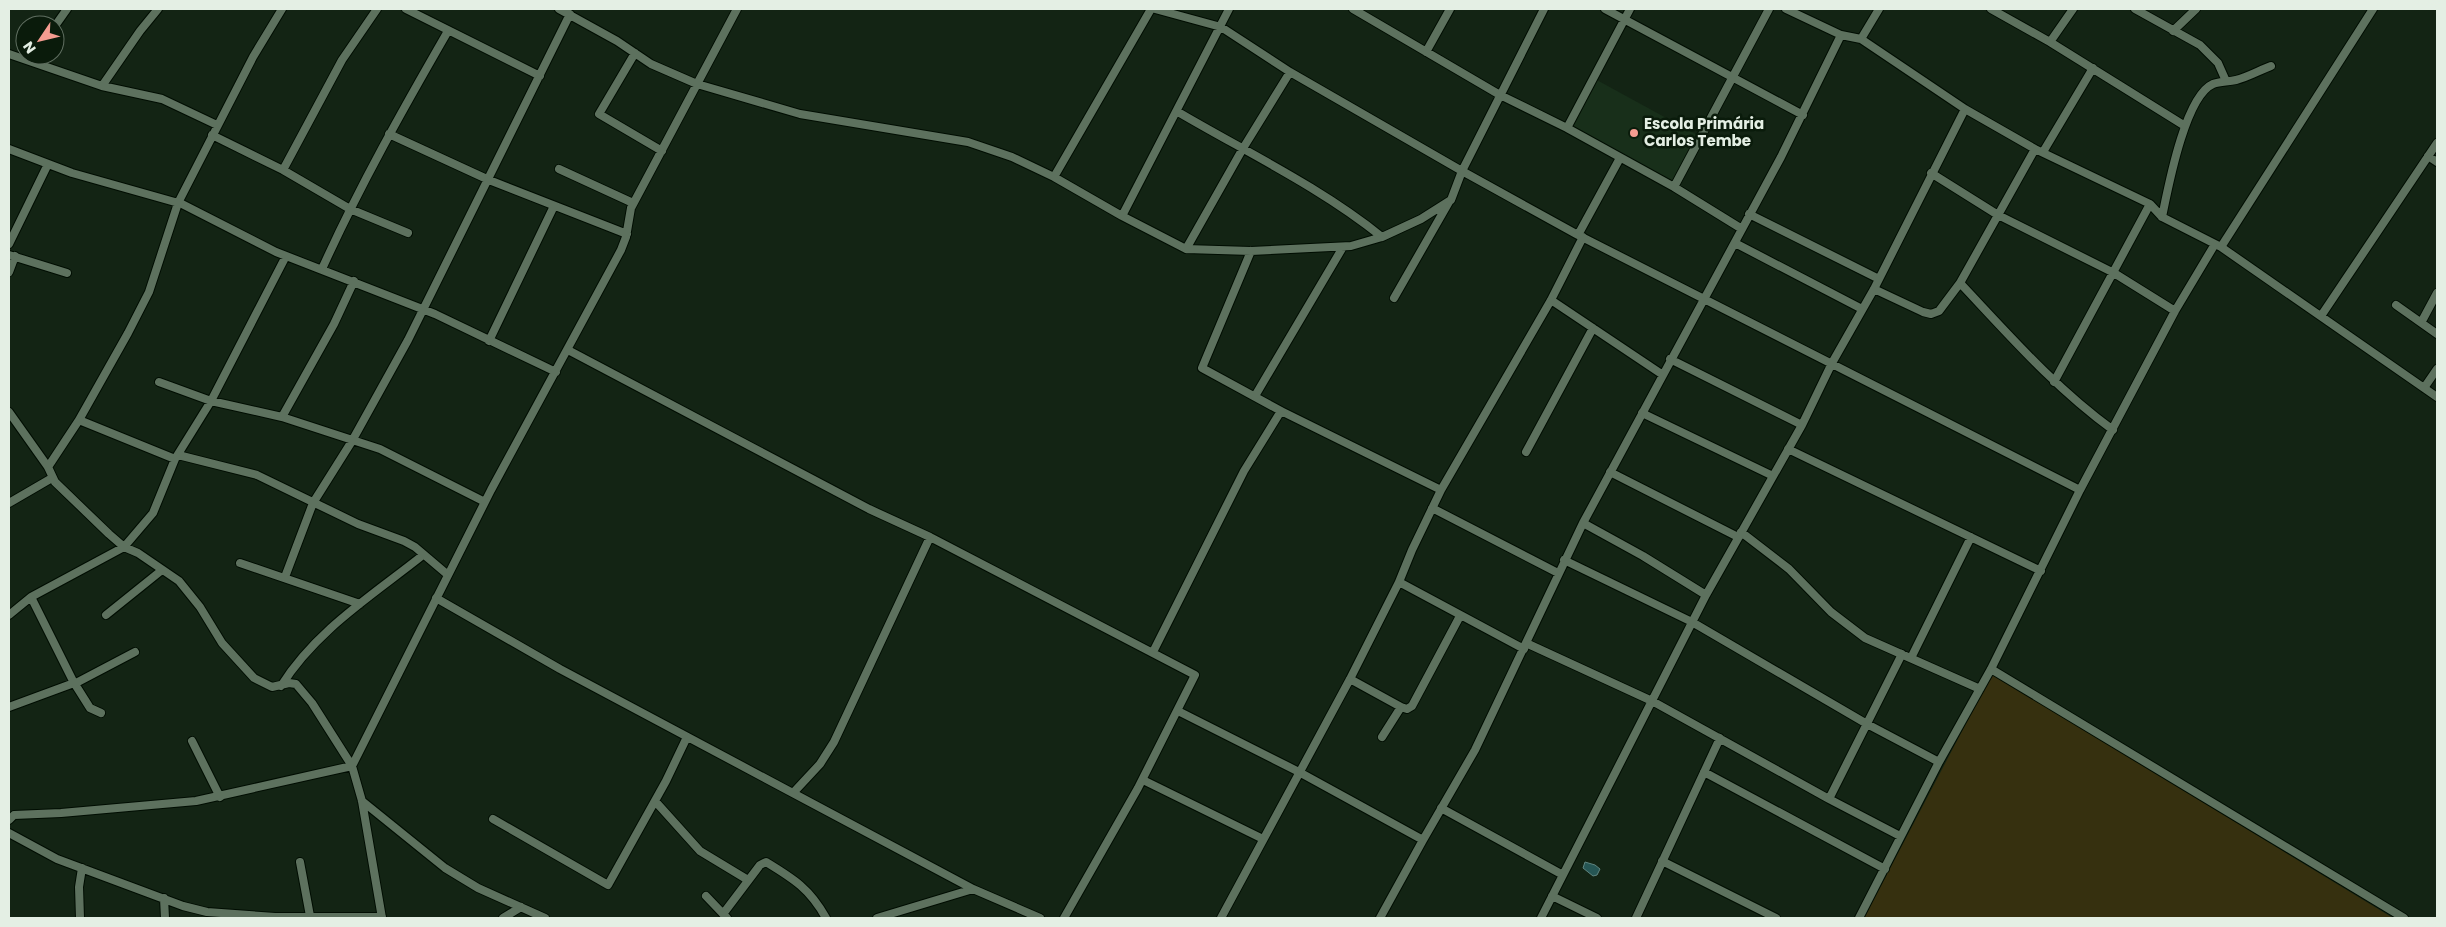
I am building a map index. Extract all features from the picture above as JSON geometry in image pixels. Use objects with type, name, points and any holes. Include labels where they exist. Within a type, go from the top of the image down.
[{"type":"street","points":[[102,86],[140,31],[158,9]]},
{"type":"street","points":[[48,467],[79,420],[149,292],[178,203],[253,57],[282,9]]},
{"type":"street","points":[[283,170],[342,60],[377,9]]},
{"type":"street","points":[[406,9],[540,76]]},
{"type":"street","points":[[559,9],[664,70],[697,84],[800,114],[968,142],[1012,157],[1054,177],[1122,216],[1186,249],[1252,251],[1343,247],[1382,237],[1421,219],[1451,200]]},
{"type":"street","points":[[352,766],[485,502],[621,250],[627,234],[634,203],[737,9]]},
{"type":"street","points":[[1054,177],[1151,9]]},
{"type":"street","points":[[1155,9],[1221,26],[1290,72],[1462,171],[1581,236],[2080,490]]},
{"type":"street","points":[[1122,216],[1178,112],[1230,9]]},
{"type":"street","points":[[1353,9],[1500,95],[1567,128],[1674,188],[1742,229]]},
{"type":"street","points":[[1426,52],[1448,9]]},
{"type":"street","points":[[1394,298],[1451,200],[1462,171],[1544,9]]},
{"type":"street","points":[[1605,9],[1803,115]]},
{"type":"street","points":[[1567,128],[1630,9]]},
{"type":"street","points":[[1674,188],[1770,9]]},
{"type":"street","points":[[1861,39],[1879,9]]},
{"type":"street","points":[[1991,9],[2050,42],[2185,126]]},
{"type":"street","points":[[2050,42],[2073,9]]},
{"type":"street","points":[[2135,9],[2200,46],[2218,63],[2226,81]]},
{"type":"street","points":[[2173,31],[2196,9]]},
{"type":"street","points":[[1859,918],[1939,762],[1991,669],[2080,490],[2175,311],[2373,9]]},
{"type":"street","points":[[1791,10],[1841,35],[1861,39],[1965,109],[2039,151],[2150,204],[2162,217],[2218,246],[2437,397]]},
{"type":"street","points":[[284,577],[313,503],[352,441],[408,340],[570,14]]},
{"type":"street","points":[[322,269],[350,209],[389,134],[448,31]]},
{"type":"street","points":[[1380,918],[1475,750],[1564,560],[1670,359],[1735,243],[1803,115],[1841,35]]},
{"type":"street","points":[[635,53],[599,114],[662,151]]},
{"type":"street","points":[[51,65],[102,86],[162,98],[217,125]]},
{"type":"street","points":[[2162,217],[2173,164],[2185,126],[2201,94],[2212,84],[2236,80],[2271,66]]},
{"type":"street","points":[[1874,289],[1931,314],[1939,311],[1960,283],[1998,215],[2093,68]]},
{"type":"street","points":[[1186,249],[1242,150],[1290,72]]},
{"type":"street","points":[[1541,918],[1706,595],[1802,425],[1832,363],[1874,289],[1965,109]]},
{"type":"street","points":[[1178,112],[1294,178],[1360,219],[1382,237]]},
{"type":"street","points":[[212,134],[283,170],[350,209],[408,233]]},
{"type":"street","points":[[389,134],[489,180],[627,234]]},
{"type":"street","points":[[2321,316],[2437,143]]},
{"type":"street","points":[[9,149],[48,164],[178,203],[205,214],[286,256],[422,309],[556,372]]},
{"type":"street","points":[[2428,156],[2437,162]]},
{"type":"street","points":[[1221,918],[1350,679],[1399,582],[1432,508],[1551,300],[1620,158]]},
{"type":"street","points":[[9,244],[48,164]]},
{"type":"street","points":[[559,169],[634,203]]},
{"type":"street","points":[[1931,173],[1998,215],[2114,273],[2175,311]]},
{"type":"street","points":[[2054,382],[2150,204]]},
{"type":"street","points":[[489,341],[554,206]]},
{"type":"street","points":[[1749,214],[1879,279]]},
{"type":"street","points":[[1735,243],[1862,309]]},
{"type":"street","points":[[1255,396],[1343,247]]},
{"type":"street","points":[[1252,251],[1202,368],[1281,411],[1442,490]]},
{"type":"street","points":[[9,272],[12,255],[67,273]]},
{"type":"street","points":[[9,615],[31,597],[124,547],[153,513],[177,457],[211,401],[286,256]]},
{"type":"street","points":[[282,417],[334,324],[354,281]]},
{"type":"street","points":[[1960,283],[2054,382],[2085,410],[2113,430]]},
{"type":"street","points":[[2422,321],[2437,293]]},
{"type":"street","points":[[1551,300],[1663,374]]},
{"type":"street","points":[[2396,305],[2422,321],[2437,334]]},
{"type":"street","points":[[1526,452],[1593,328]]},
{"type":"street","points":[[568,350],[869,509],[930,537],[1133,644],[1153,652],[1195,676],[1142,780],[1064,918]]},
{"type":"street","points":[[1670,359],[1802,425]]},
{"type":"street","points":[[2424,388],[2437,369]]},
{"type":"street","points":[[159,382],[211,401],[282,417],[380,449],[485,502]]},
{"type":"street","points":[[1153,652],[1244,471],[1281,411]]},
{"type":"street","points":[[9,412],[48,467],[52,478],[124,547],[138,553],[180,581],[222,643],[254,678],[272,686],[296,684],[312,703],[352,766],[362,801],[382,918],[275,917],[207,912],[82,868],[37,850],[9,833]]},
{"type":"street","points":[[1642,413],[1773,476]]},
{"type":"street","points":[[79,420],[177,457],[256,475],[358,524],[404,541],[448,575]]},
{"type":"street","points":[[1788,449],[2041,571]]},
{"type":"street","points":[[1610,472],[1739,535],[1789,569],[1831,612],[1865,638],[1980,689]]},
{"type":"street","points":[[9,503],[52,478]]},
{"type":"street","points":[[1432,508],[1558,572]]},
{"type":"street","points":[[1583,524],[1643,556],[1706,595]]},
{"type":"street","points":[[793,793],[820,764],[834,742],[930,537]]},
{"type":"street","points":[[1911,658],[1971,537]]},
{"type":"street","points":[[282,686],[293,667],[341,618],[423,554]]},
{"type":"street","points":[[1564,560],[1692,622],[1867,724],[1939,762]]},
{"type":"street","points":[[240,562],[360,604]]},
{"type":"street","points":[[106,616],[162,570]]},
{"type":"street","points":[[1399,582],[1460,616],[1652,701],[1900,836]]},
{"type":"street","points":[[31,597],[75,683],[90,708],[102,713]]},
{"type":"street","points":[[436,598],[560,669],[973,889],[1040,918]]},
{"type":"street","points":[[1350,679],[1407,709],[1412,706],[1460,616]]},
{"type":"street","points":[[9,707],[75,683],[135,652]]},
{"type":"street","points":[[1829,799],[1902,654]]},
{"type":"street","points":[[1991,669],[2404,918]]},
{"type":"street","points":[[1382,737],[1401,707]]},
{"type":"street","points":[[1178,711],[1299,772],[1423,840]]},
{"type":"street","points":[[494,819],[608,885],[655,801],[687,737]]},
{"type":"street","points":[[1636,918],[1720,738]]},
{"type":"street","points":[[192,741],[220,797]]},
{"type":"street","points":[[10,814],[61,814],[196,801],[352,766]]},
{"type":"street","points":[[1704,772],[1885,869]]},
{"type":"street","points":[[1142,780],[1263,839]]},
{"type":"street","points":[[362,801],[445,868],[478,888],[544,918]]},
{"type":"street","points":[[655,801],[700,851],[748,880]]},
{"type":"street","points":[[1441,808],[1563,874]]},
{"type":"street","points":[[1662,861],[1776,918]]},
{"type":"street","points":[[300,862],[310,916]]},
{"type":"street","points":[[706,896],[725,916],[748,880],[760,865],[766,862],[805,888],[818,903],[826,918]]},
{"type":"street","points":[[80,918],[79,887],[82,868]]},
{"type":"street","points":[[877,918],[973,889]]},
{"type":"street","points":[[1552,896],[1597,918]]},
{"type":"street","points":[[164,898],[165,918]]},
{"type":"street","points":[[504,918],[521,907]]},
{"type":"shaded area","name":"Escola Primária Carlos Tembe","points":[[1595,79],[1701,137],[1674,187],[1567,128]]},
{"type":"shaded area","points":[[1992,674],[2393,918],[1864,918]]},
{"type":"water","points":[[1585,862],[1595,865],[1600,869],[1597,875],[1593,876],[1583,868]]},
{"type":"place","name":"Escola Primária Carlos Tembe","points":[[1634,133]]}]
